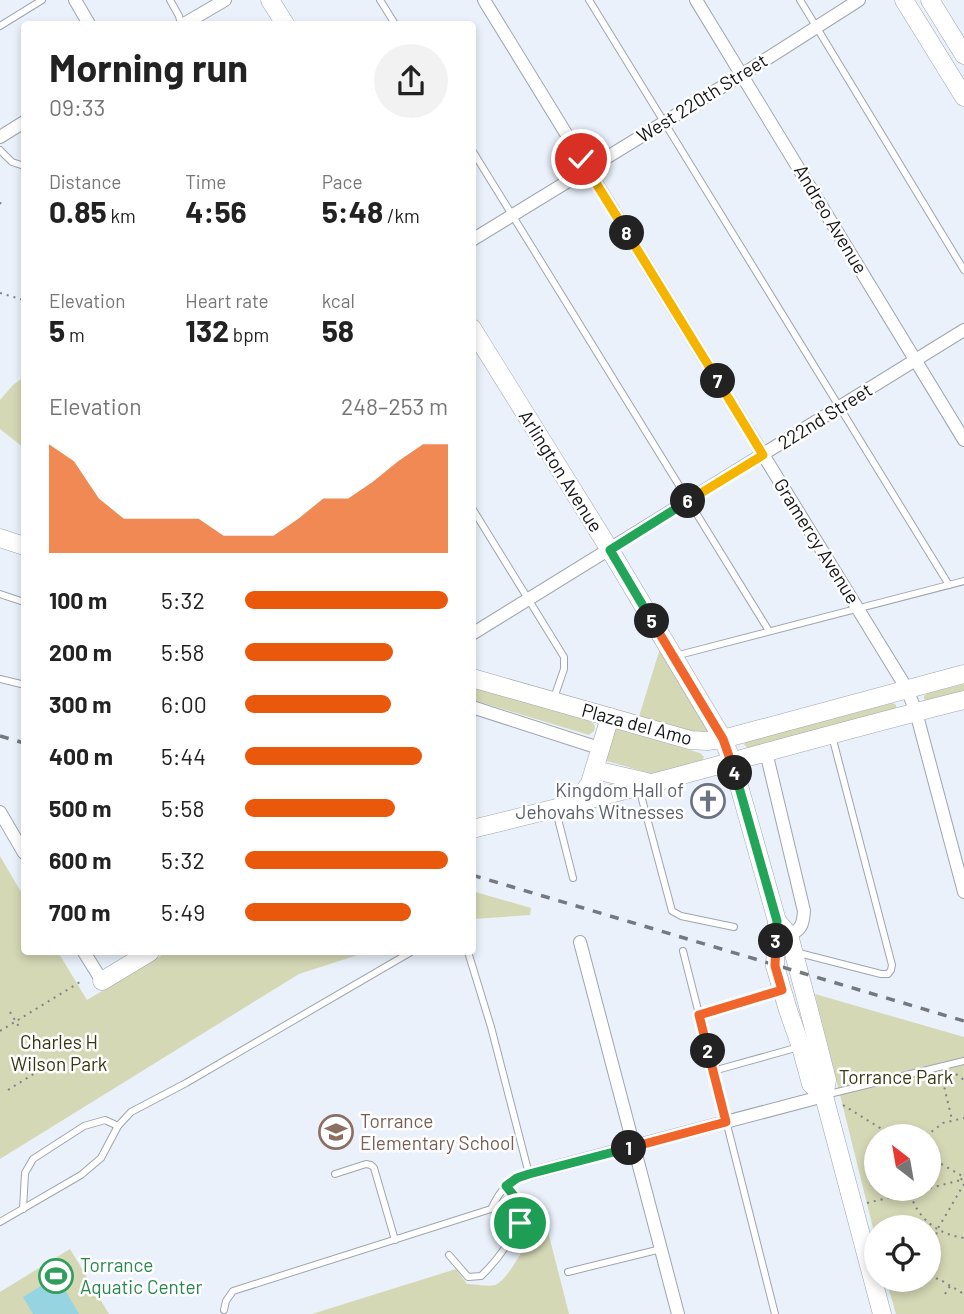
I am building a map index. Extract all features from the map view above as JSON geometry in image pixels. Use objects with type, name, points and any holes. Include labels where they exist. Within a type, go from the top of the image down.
[{"type":"main road","points":[[270,0],[283,21]]},
{"type":"main road","points":[[904,0],[964,97]]},
{"type":"main road","points":[[930,0],[964,55]]},
{"type":"main road","name":"Arlington Avenue","points":[[476,334],[723,739],[786,936],[827,1080],[824,1096],[882,1314]]},
{"type":"main road","points":[[0,538],[21,545]]},
{"type":"main road","name":"Plaza del Amo","points":[[476,679],[690,740],[707,741],[723,739],[964,674]]},
{"type":"main road","points":[[476,829],[964,700]]},
{"type":"main road","points":[[552,810],[584,792],[590,783],[610,717]]},
{"type":"main road","points":[[595,770],[645,785]]},
{"type":"main road","name":"Arlington Avenue","points":[[786,936],[775,966],[811,1084],[824,1096]]},
{"type":"main road","points":[[102,981],[145,955]]},
{"type":"street","points":[[75,0],[87,21]]},
{"type":"street","points":[[188,21],[225,0]]},
{"type":"street","name":"Gramercy Avenue","points":[[484,0],[907,689],[916,712],[964,892]]},
{"type":"street","name":"Andreo Avenue","points":[[696,0],[964,440]]},
{"type":"street","name":"West 220th Street","points":[[476,238],[859,0]]},
{"type":"street","points":[[0,137],[21,124]]},
{"type":"street","name":"222nd Street","points":[[476,632],[964,330]]},
{"type":"street","points":[[476,708],[602,749]]},
{"type":"street","name":"Arlington Avenue","points":[[766,752],[804,911],[803,922],[797,932],[786,936]]},
{"type":"street","points":[[0,812],[21,848]]},
{"type":"street","points":[[580,942],[678,1314]]},
{"type":"street","points":[[86,955],[102,981]]},
{"type":"street","points":[[529,1174],[824,1096]]},
{"type":"lane","points":[[0,26],[42,0]]},
{"type":"lane","points":[[170,0],[182,21]]},
{"type":"lane","points":[[380,0],[393,21]]},
{"type":"lane","points":[[589,0],[949,585]]},
{"type":"lane","points":[[800,0],[964,270]]},
{"type":"lane","points":[[0,150],[12,162],[21,163]]},
{"type":"lane","points":[[476,156],[769,631]]},
{"type":"lane","points":[[476,514],[564,657],[564,669],[553,701]]},
{"type":"lane","points":[[673,656],[964,581]]},
{"type":"lane","points":[[0,594],[21,601]]},
{"type":"lane","points":[[0,679],[21,684]]},
{"type":"lane","points":[[786,936],[881,974],[888,974],[891,970],[892,965],[831,734]]},
{"type":"lane","points":[[645,785],[672,911],[681,916],[734,927]]},
{"type":"lane","points":[[552,810],[573,878]]},
{"type":"lane","points":[[683,951],[775,1314]]},
{"type":"lane","points":[[0,1222],[81,1175],[102,1158],[118,1126],[131,1112],[406,955]]},
{"type":"lane","points":[[224,1310],[233,1291],[491,1209],[506,1186],[529,1174],[491,1027],[469,955]]},
{"type":"lane","points":[[699,1015],[782,990]]},
{"type":"lane","points":[[713,1071],[801,1047]]},
{"type":"lane","points":[[824,1096],[964,1061]]},
{"type":"lane","points":[[23,1209],[25,1173],[33,1159],[84,1126],[105,1120],[118,1126]]},
{"type":"lane","points":[[335,1174],[366,1164],[374,1167],[395,1240]]},
{"type":"lane","points":[[449,1255],[468,1277],[481,1276],[498,1257],[520,1223],[524,1208],[506,1186]]},
{"type":"lane","points":[[568,1272],[661,1249]]},
{"type":"path","points":[[0,293],[21,299]]},
{"type":"path","points":[[0,1031],[80,982]]},
{"type":"path","points":[[10,1012],[22,1030]]},
{"type":"path","points":[[8,1090],[43,1068]]},
{"type":"path","points":[[956,1074],[964,1080]]},
{"type":"path","points":[[944,1086],[950,1075]]},
{"type":"path","points":[[931,1076],[944,1086],[952,1120]]},
{"type":"path","points":[[843,1105],[874,1124]]},
{"type":"path","points":[[942,1125],[964,1118]]},
{"type":"path","points":[[941,1223],[963,1182],[963,1175],[942,1164]]},
{"type":"path","points":[[942,1186],[963,1182]]},
{"type":"path","points":[[866,1203],[875,1201]]},
{"type":"path","points":[[941,1232],[964,1238]]},
{"type":"path","points":[[941,1280],[964,1294]]},
{"type":"path","points":[[945,1294],[950,1286]]},
{"type":"green space","points":[[21,379],[21,446],[0,429],[0,400]]},
{"type":"green space","points":[[662,642],[720,738],[637,723]]},
{"type":"green space","points":[[964,684],[964,693],[927,702],[924,699],[928,693]]},
{"type":"green space","points":[[476,688],[586,720],[595,726],[589,735],[476,701]]},
{"type":"green space","points":[[893,703],[896,708],[748,749],[744,744],[747,741]]},
{"type":"green space","points":[[615,728],[700,753],[704,757],[701,762],[653,774],[603,760]]},
{"type":"green space","name":"Charles H Wilson Park","points":[[0,856],[21,892],[21,955],[60,955],[87,1000],[162,955],[358,955],[299,974],[0,1159]]},
{"type":"green space","points":[[476,892],[531,908],[530,915],[476,919]]},
{"type":"green space","name":"Torrance Park","points":[[815,994],[964,1037],[964,1314],[896,1314],[890,1292],[941,1292],[941,1215],[870,1215],[866,1201],[942,1200],[942,1124],[864,1124],[864,1192]]},
{"type":"green space","points":[[543,1212],[569,1314],[312,1314],[456,1269],[467,1284],[495,1285],[515,1264]]},
{"type":"green space","name":"Torrance Aquatic Center","points":[[70,1249],[109,1314],[0,1314],[0,1292]]},
{"type":"water","points":[[57,1276],[79,1314],[33,1314],[23,1297]]},
{"type":"railway","points":[[0,736],[21,742]]},
{"type":"railway","points":[[476,876],[964,1021]]},
{"type":"place","name":"Kingdom Hall of Jehovahs Witnesses","points":[[708,801]]},
{"type":"place","name":"Torrance Elementary School","points":[[336,1132]]},
{"type":"place","name":"Torrance Aquatic Center","points":[[56,1276]]},
{"type":"route","points":[[520,1223],[524,1208],[506,1186],[517,1178],[726,1122],[699,1015],[782,990],[775,966],[777,921],[732,761],[723,739],[610,550],[763,455],[581,159]]}]
